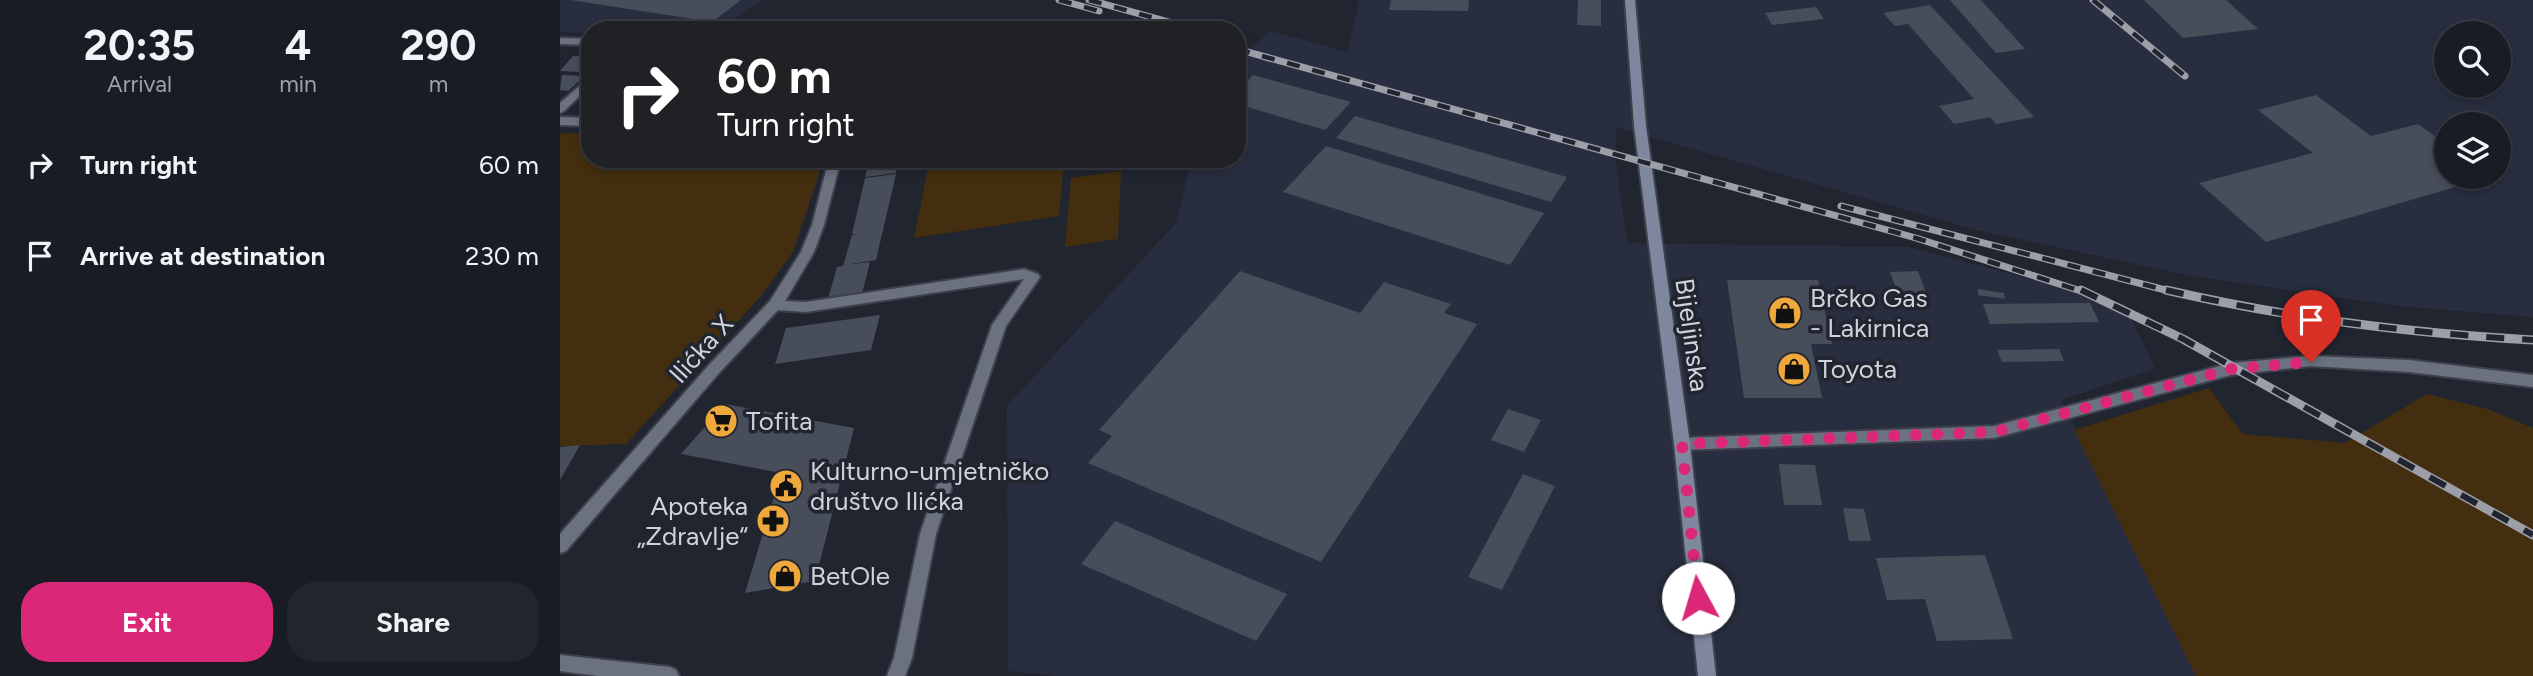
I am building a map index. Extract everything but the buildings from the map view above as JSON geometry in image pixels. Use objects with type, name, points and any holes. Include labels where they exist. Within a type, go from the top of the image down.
[{"type":"main road","name":"Bijeljinska","points":[[1630,0],[1640,126],[1682,444],[1707,676]]},
{"type":"street","points":[[560,41],[581,42]]},
{"type":"street","points":[[560,109],[581,89]]},
{"type":"street","points":[[560,121],[581,122]]},
{"type":"street","name":"Ilićka X","points":[[560,546],[714,369],[775,305],[811,243],[832,168]]},
{"type":"street","points":[[775,305],[806,307],[1024,274],[1033,277],[999,325],[928,534],[904,658],[896,676]]},
{"type":"street","points":[[1682,444],[1994,432],[2231,369],[2311,362],[2409,366],[2533,381]]},
{"type":"street","points":[[560,663],[670,676]]},
{"type":"shaded area","points":[[560,0],[763,0],[729,21],[581,21],[581,33],[560,32]]},
{"type":"shaded area","points":[[1359,0],[2533,0],[2533,317],[2399,306],[2191,276],[1973,229],[1616,127],[1616,164],[1627,243],[1909,247],[2125,304],[2155,369],[2061,400],[2196,676],[1057,676],[1008,671],[1007,406],[1176,223],[1190,168],[1246,168],[1246,52],[1271,31],[1348,52]]},
{"type":"shaded area","points":[[581,134],[581,168],[821,168],[793,252],[761,296],[626,444],[560,446],[560,135]]},
{"type":"shaded area","points":[[928,168],[1063,168],[1059,216],[914,238]]},
{"type":"shaded area","points":[[1121,171],[1118,239],[1065,247],[1071,178]]},
{"type":"shaded area","points":[[2209,388],[2243,434],[2345,443],[2427,394],[2488,409],[2533,428],[2533,676],[2196,676],[2074,430]]},
{"type":"railway","points":[[1059,0],[1099,11]]},
{"type":"railway","points":[[1089,0],[1165,21]]},
{"type":"railway","points":[[2093,0],[2185,76]]},
{"type":"railway","points":[[1246,52],[1916,238],[2084,292]]},
{"type":"railway","points":[[1841,206],[2173,292]]},
{"type":"railway","points":[[2081,290],[2183,339],[2533,535]]},
{"type":"railway","points":[[2166,290],[2257,309],[2348,323],[2533,340]]},
{"type":"place","name":"Brčko Gas - Lakirnica","points":[[1785,313]]},
{"type":"place","name":"Toyota","points":[[1794,369]]},
{"type":"place","name":"Tofita","points":[[721,421]]},
{"type":"place","name":"Kulturno-umjetničko društvo Ilićka","points":[[786,486]]},
{"type":"place","name":"Apoteka „Zdravlje“","points":[[773,521]]},
{"type":"place","name":"BetOle","points":[[785,576]]},
{"type":"route","points":[[1698,598],[1682,444],[1994,432],[2231,369],[2311,362]]}]
